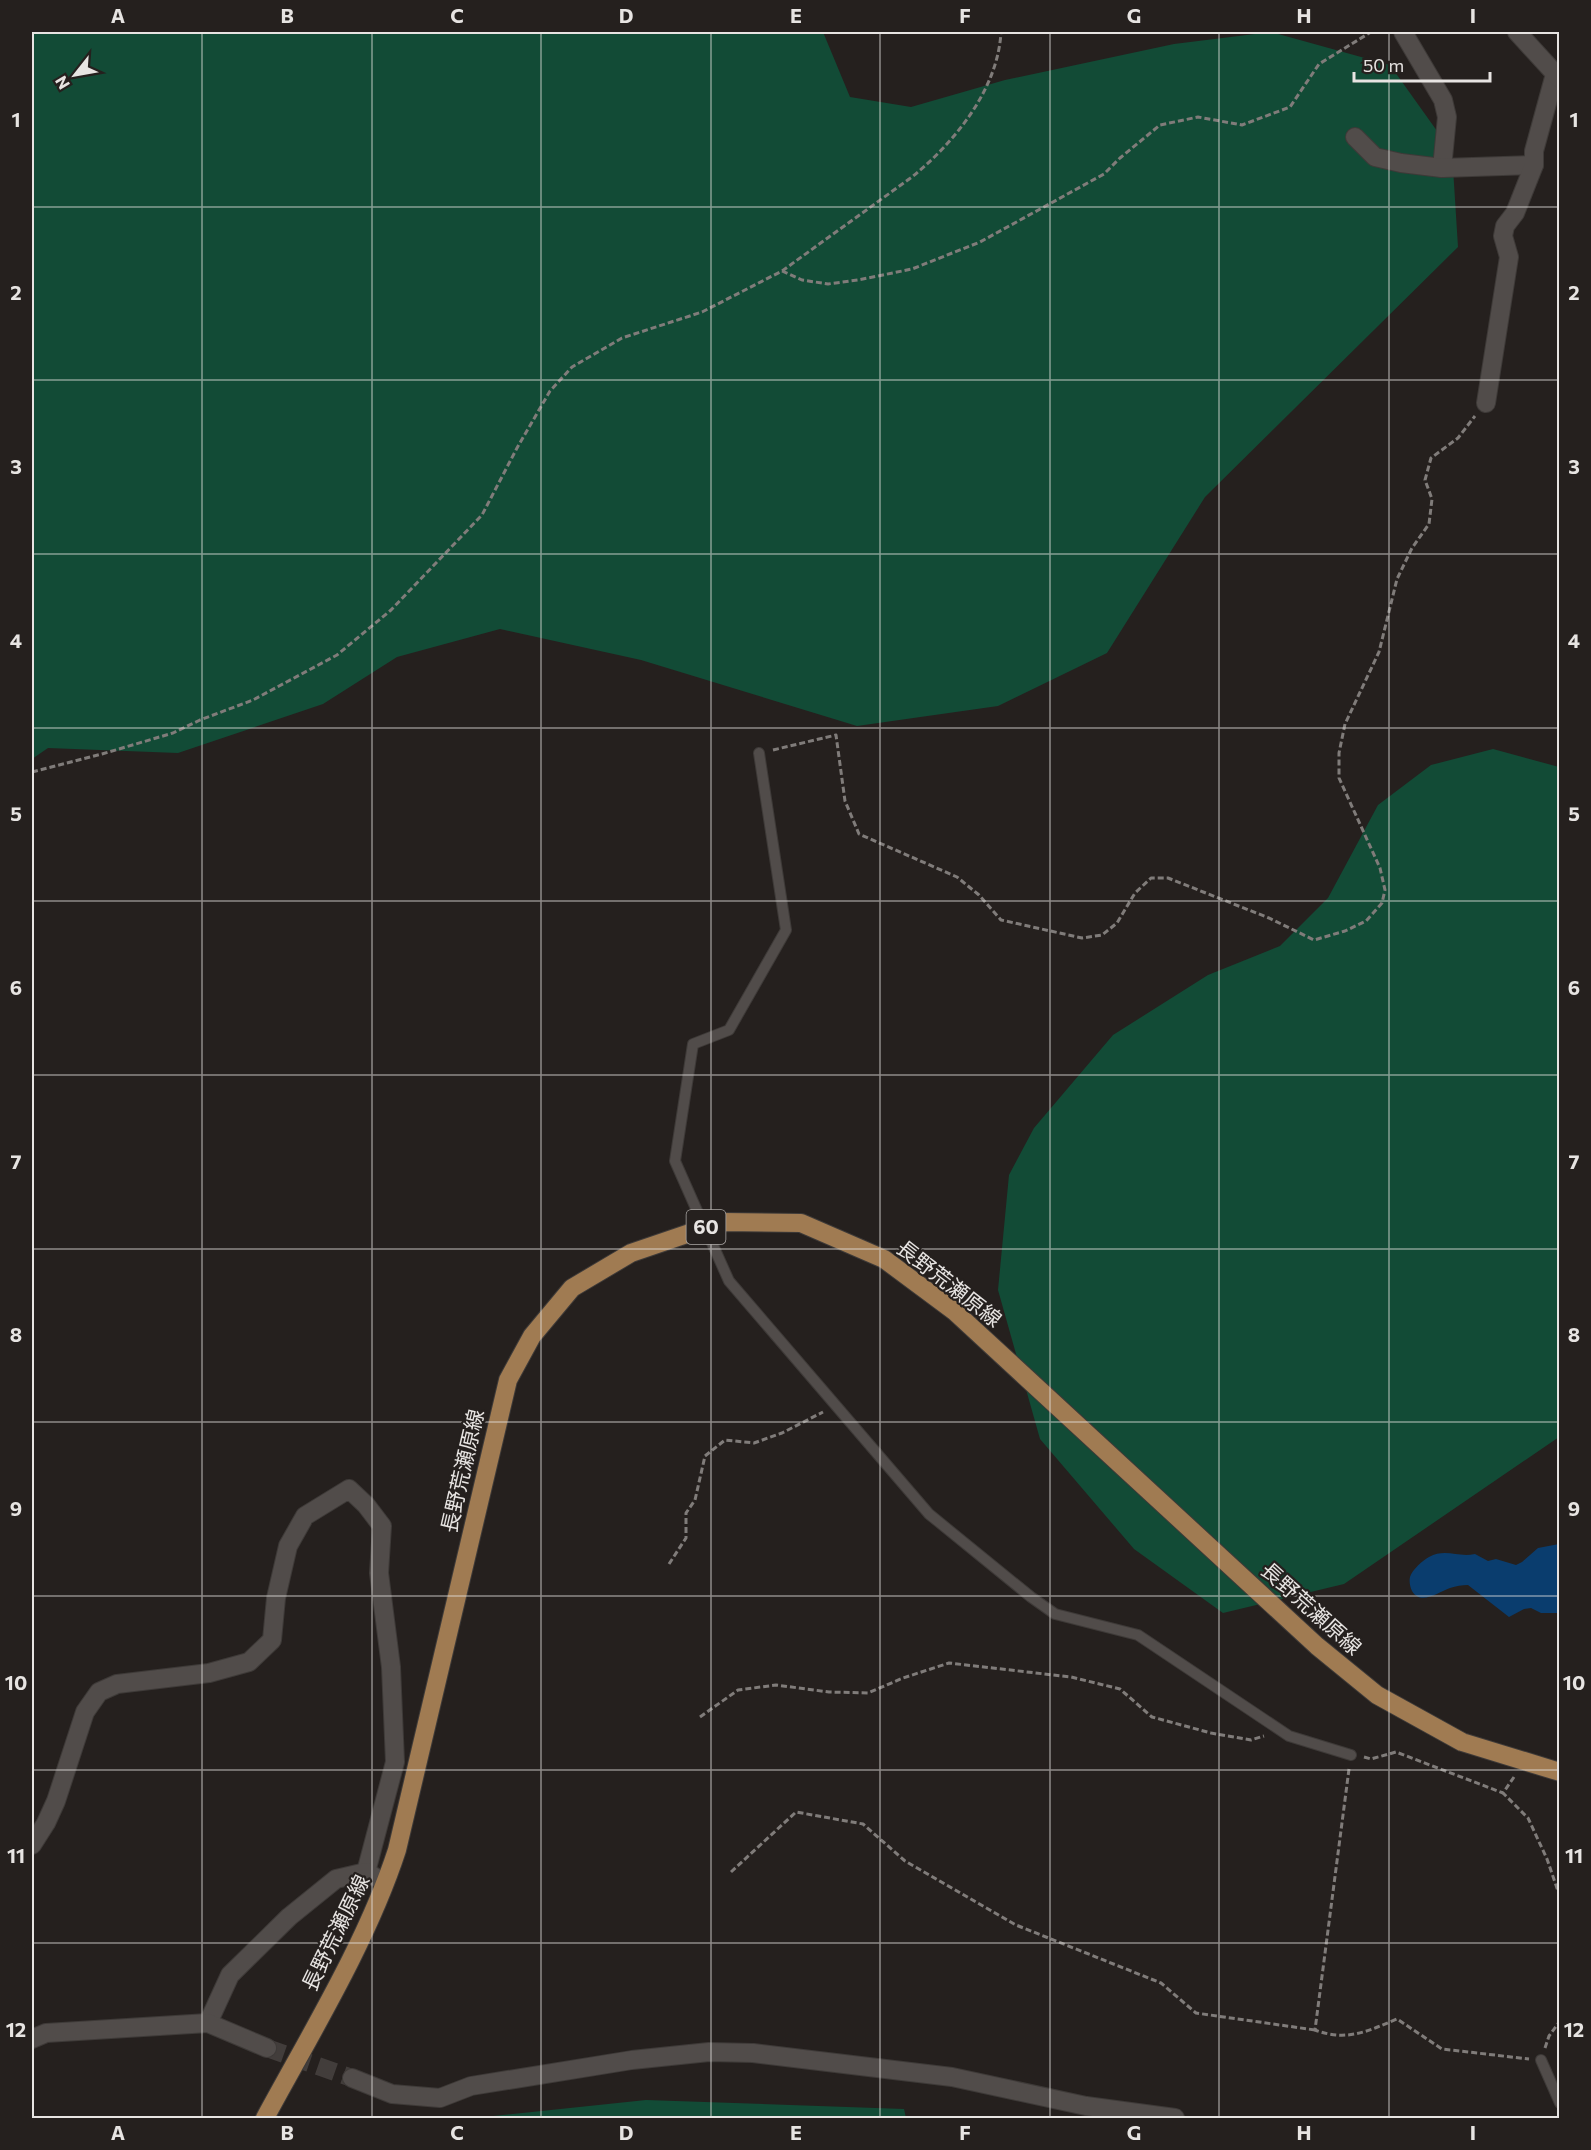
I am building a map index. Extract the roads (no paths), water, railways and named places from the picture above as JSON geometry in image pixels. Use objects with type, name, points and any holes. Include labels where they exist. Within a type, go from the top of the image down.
[{"type":"main road","name":"長野荒瀬原線","points":[[265,2118],[358,1946],[387,1883],[397,1851],[508,1380],[532,1336],[572,1287],[631,1253],[722,1222],[801,1223],[884,1259],[954,1311],[1317,1646],[1377,1695],[1462,1742],[1560,1772]]},
{"type":"street","points":[[1403,32],[1443,100],[1448,117],[1442,168]]},
{"type":"street","points":[[1486,403],[1509,257],[1503,236],[1505,226],[1515,213],[1534,165],[1534,151],[1557,76],[1517,32]]},
{"type":"street","points":[[1355,136],[1375,157],[1401,163],[1442,168],[1534,165]]},
{"type":"street","points":[[32,1845],[56,1801],[86,1712],[99,1692],[117,1684],[209,1673],[249,1662],[272,1640],[276,1598],[288,1546],[305,1516],[349,1489],[366,1505],[382,1526],[379,1573],[391,1667],[395,1762],[366,1872]]},
{"type":"street","points":[[208,2022],[230,1975],[289,1917],[336,1879],[366,1872],[387,1883]]},
{"type":"street","points":[[36,2032],[208,2022],[267,2048]]},
{"type":"street","points":[[352,2078],[392,2094],[440,2098],[471,2086],[632,2060],[709,2052],[753,2053],[952,2077],[1086,2106],[1175,2118]]},
{"type":"lane","points":[[698,1213],[675,1161],[693,1044],[729,1030],[786,930],[759,753]]},
{"type":"lane","points":[[712,1243],[729,1281],[929,1514],[1055,1614],[1138,1635],[1289,1736],[1351,1755]]},
{"type":"lane","points":[[1541,2060],[1560,2103]]},
{"type":"water","points":[[1559,1544],[1559,1613],[1541,1613],[1531,1608],[1509,1617],[1468,1585],[1452,1587],[1425,1598],[1416,1595],[1411,1588],[1410,1579],[1413,1571],[1424,1560],[1435,1554],[1475,1554],[1488,1561],[1496,1559],[1516,1565],[1538,1548]]},
{"type":"tunnel","points":[[267,2048],[352,2078]]}]
